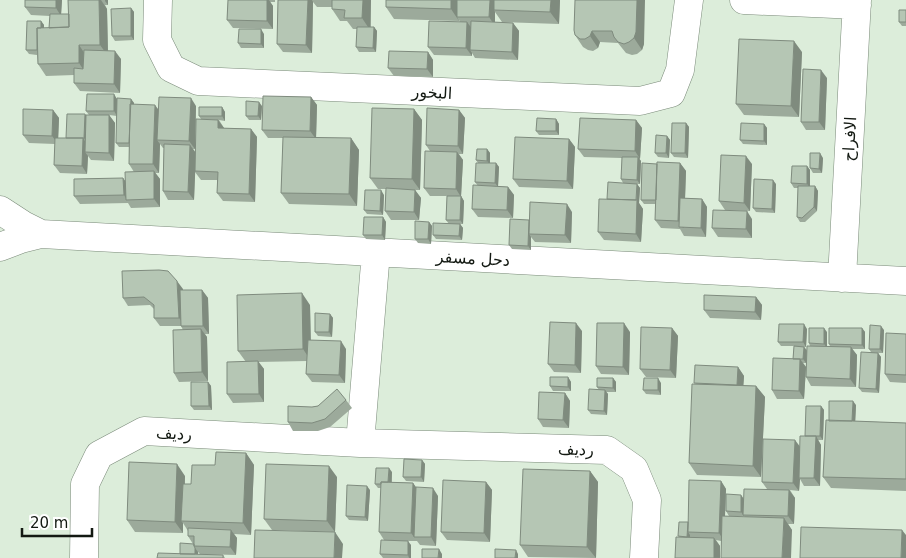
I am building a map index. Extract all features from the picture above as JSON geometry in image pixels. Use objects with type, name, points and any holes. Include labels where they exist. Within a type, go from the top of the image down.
[{"type":"street","name":"البخور","points":[[158,0],[157,40],[170,68],[198,81],[640,101],[671,93],[680,70],[689,0]]},
{"type":"street","points":[[744,0],[857,2]]},
{"type":"street","name":"الافراح","points":[[842,278],[857,2]]},
{"type":"street","name":"دحل مسفر","points":[[0,210],[41,234]]},
{"type":"street","name":"دحل مسفر","points":[[0,247],[41,234],[906,281]]},
{"type":"street","points":[[360,443],[376,252]]},
{"type":"street","name":"رديف","points":[[84,558],[85,484],[99,455],[144,431],[360,443],[607,450],[634,469],[647,500],[644,558]]},
{"type":"building","points":[[25,0],[56,0],[56,8],[25,7]]},
{"type":"building","points":[[68,0],[99,0],[100,45],[79,45],[79,63],[38,64],[37,28],[69,27]]},
{"type":"building","points":[[228,0],[267,0],[267,21],[227,20]]},
{"type":"building","points":[[278,0],[308,0],[306,45],[277,44]]},
{"type":"building","points":[[332,0],[363,0],[362,18],[344,18],[345,10],[332,9]]},
{"type":"building","points":[[386,0],[451,0],[451,9],[386,7]]},
{"type":"building","points":[[457,0],[490,0],[489,17],[457,17]]},
{"type":"building","points":[[494,0],[551,0],[550,12],[494,10]]},
{"type":"building","points":[[575,0],[637,0],[636,32],[634,38],[624,44],[618,42],[612,31],[592,31],[590,36],[580,39],[575,35],[574,30]]},
{"type":"building","points":[[131,8],[131,36],[112,36],[111,9]]},
{"type":"building","points":[[899,10],[906,10],[906,22],[899,22]]},
{"type":"building","points":[[50,14],[69,14],[69,27],[49,28]]},
{"type":"building","points":[[27,21],[41,21],[41,28],[37,28],[37,50],[26,50]]},
{"type":"building","points":[[429,21],[467,22],[466,48],[428,47]]},
{"type":"building","points":[[471,21],[513,23],[512,52],[470,50]]},
{"type":"building","points":[[357,27],[374,27],[373,48],[356,47]]},
{"type":"building","points":[[239,29],[261,29],[261,44],[238,43]]},
{"type":"building","points":[[739,39],[794,41],[791,106],[736,104]]},
{"type":"building","points":[[84,50],[115,51],[114,84],[74,83],[74,68],[83,69]]},
{"type":"building","points":[[389,51],[428,52],[427,69],[388,68]]},
{"type":"building","points":[[803,69],[821,70],[819,122],[801,122]]},
{"type":"building","points":[[87,94],[114,94],[114,111],[86,111]]},
{"type":"building","points":[[263,96],[311,97],[310,131],[262,130]]},
{"type":"building","points":[[159,97],[191,98],[189,141],[157,140]]},
{"type":"building","points":[[117,98],[131,99],[129,143],[116,143]]},
{"type":"building","points":[[246,101],[259,102],[258,116],[246,116]]},
{"type":"building","points":[[130,104],[155,105],[153,164],[129,164]]},
{"type":"building","points":[[199,107],[222,107],[222,116],[199,116]]},
{"type":"building","points":[[372,108],[414,109],[412,179],[370,178]]},
{"type":"building","points":[[427,108],[459,110],[458,146],[426,145]]},
{"type":"building","points":[[23,109],[53,110],[52,136],[23,135]]},
{"type":"building","points":[[67,114],[85,114],[84,138],[66,138]]},
{"type":"building","points":[[86,115],[109,115],[109,153],[85,152]]},
{"type":"building","points":[[537,118],[556,119],[556,131],[536,131]]},
{"type":"building","points":[[580,118],[636,120],[635,151],[578,149]]},
{"type":"building","points":[[196,119],[218,120],[218,128],[251,129],[249,194],[217,193],[218,172],[195,171]]},
{"type":"building","points":[[672,123],[686,123],[685,153],[671,153]]},
{"type":"building","points":[[741,123],[764,124],[764,141],[740,140]]},
{"type":"building","points":[[656,135],[667,136],[666,153],[655,153]]},
{"type":"building","points":[[283,137],[351,138],[349,194],[281,193]]},
{"type":"building","points":[[515,137],[569,139],[567,181],[513,179]]},
{"type":"building","points":[[55,138],[83,138],[82,166],[54,165]]},
{"type":"building","points":[[164,144],[190,145],[188,192],[163,191]]},
{"type":"building","points":[[477,149],[487,149],[487,161],[476,160]]},
{"type":"building","points":[[425,151],[457,152],[456,189],[424,188]]},
{"type":"building","points":[[810,153],[820,153],[819,169],[810,168]]},
{"type":"building","points":[[721,155],[746,156],[744,203],[719,201]]},
{"type":"building","points":[[622,157],[638,157],[637,180],[621,179]]},
{"type":"building","points":[[657,162],[680,163],[678,221],[655,220]]},
{"type":"building","points":[[476,163],[496,163],[495,183],[475,182]]},
{"type":"building","points":[[642,163],[657,164],[656,200],[641,200]]},
{"type":"building","points":[[792,166],[807,166],[807,184],[791,183]]},
{"type":"building","points":[[154,171],[154,199],[126,200],[125,172]]},
{"type":"building","points":[[123,178],[124,195],[74,196],[74,179]]},
{"type":"building","points":[[754,179],[773,180],[772,209],[753,208]]},
{"type":"building","points":[[608,182],[637,184],[636,200],[607,199]]},
{"type":"building","points":[[473,185],[508,187],[507,210],[472,209]]},
{"type":"building","points":[[798,186],[815,186],[814,207],[802,218],[797,217]]},
{"type":"building","points":[[386,188],[415,190],[414,212],[385,211]]},
{"type":"building","points":[[365,190],[381,190],[380,211],[364,210]]},
{"type":"building","points":[[447,196],[461,196],[460,220],[446,220]]},
{"type":"building","points":[[680,198],[702,199],[701,228],[679,227]]},
{"type":"building","points":[[599,199],[637,200],[636,234],[598,232]]},
{"type":"building","points":[[530,202],[567,204],[565,235],[529,234]]},
{"type":"building","points":[[713,210],[747,211],[746,229],[712,228]]},
{"type":"building","points":[[364,217],[383,217],[382,235],[363,235]]},
{"type":"building","points":[[510,219],[529,220],[528,246],[509,245]]},
{"type":"building","points":[[415,221],[429,222],[428,239],[415,239]]},
{"type":"building","points":[[433,223],[460,224],[459,236],[433,235]]},
{"type":"building","points":[[122,271],[168,271],[177,281],[179,318],[154,318],[154,305],[144,297],[123,298]]},
{"type":"building","points":[[180,290],[202,290],[203,326],[181,326]]},
{"type":"building","points":[[302,293],[303,349],[238,351],[237,295]]},
{"type":"building","points":[[704,295],[756,297],[755,312],[704,310]]},
{"type":"building","points":[[315,313],[330,314],[329,332],[315,332]]},
{"type":"building","points":[[550,322],[576,323],[575,365],[548,364]]},
{"type":"building","points":[[597,323],[624,323],[623,367],[596,366]]},
{"type":"building","points":[[779,324],[804,324],[803,342],[778,342]]},
{"type":"building","points":[[870,325],[881,326],[880,349],[869,349]]},
{"type":"building","points":[[641,327],[672,328],[670,370],[640,369]]},
{"type":"building","points":[[809,328],[824,328],[824,344],[809,343]]},
{"type":"building","points":[[829,328],[862,328],[862,345],[829,344]]},
{"type":"building","points":[[201,329],[202,372],[174,373],[173,330]]},
{"type":"building","points":[[886,333],[906,334],[906,375],[885,374]]},
{"type":"building","points":[[308,340],[341,341],[339,375],[306,374]]},
{"type":"building","points":[[794,346],[804,347],[803,359],[793,359]]},
{"type":"building","points":[[807,346],[851,347],[850,379],[806,377]]},
{"type":"building","points":[[861,352],[878,353],[876,389],[859,388]]},
{"type":"building","points":[[773,358],[800,359],[799,391],[772,390]]},
{"type":"building","points":[[258,361],[259,394],[227,394],[227,362]]},
{"type":"building","points":[[695,365],[738,367],[737,385],[694,383]]},
{"type":"building","points":[[550,377],[568,377],[568,387],[550,386]]},
{"type":"building","points":[[597,378],[613,378],[613,388],[597,387]]},
{"type":"building","points":[[644,378],[658,378],[658,390],[643,390]]},
{"type":"building","points":[[191,382],[208,382],[209,406],[191,406]]},
{"type":"building","points":[[692,384],[756,386],[753,466],[689,463]]},
{"type":"building","points":[[337,389],[346,400],[325,419],[312,423],[288,422],[288,406],[318,406]]},
{"type":"building","points":[[589,389],[605,390],[604,411],[588,410]]},
{"type":"building","points":[[539,392],[565,393],[563,420],[538,419]]},
{"type":"building","points":[[829,401],[853,401],[852,421],[829,421]]},
{"type":"building","points":[[806,406],[821,406],[820,436],[805,436]]},
{"type":"building","points":[[826,420],[906,423],[906,479],[823,477]]},
{"type":"building","points":[[800,436],[816,436],[814,478],[799,478]]},
{"type":"building","points":[[763,439],[795,440],[793,483],[762,482]]},
{"type":"building","points":[[216,452],[246,453],[243,523],[181,521],[183,484],[191,484],[192,465],[215,465]]},
{"type":"building","points":[[404,459],[422,460],[421,477],[403,477]]},
{"type":"building","points":[[129,462],[177,464],[175,522],[127,520]]},
{"type":"building","points":[[266,464],[329,466],[327,521],[264,519]]},
{"type":"building","points":[[376,468],[389,468],[388,482],[375,484]]},
{"type":"building","points":[[523,469],[590,471],[587,547],[520,545]]},
{"type":"building","points":[[443,480],[486,482],[484,533],[441,532]]},
{"type":"building","points":[[689,480],[721,481],[719,533],[688,532]]},
{"type":"building","points":[[381,482],[413,483],[411,533],[379,532]]},
{"type":"building","points":[[347,485],[367,486],[365,517],[346,516]]},
{"type":"building","points":[[416,487],[433,488],[431,537],[414,537]]},
{"type":"building","points":[[744,489],[789,490],[788,516],[743,515]]},
{"type":"building","points":[[726,494],[741,495],[741,512],[726,511]]},
{"type":"building","points":[[722,516],[784,518],[782,558],[721,558]]},
{"type":"building","points":[[679,522],[688,522],[687,537],[678,536]]},
{"type":"building","points":[[801,527],[902,530],[901,558],[800,558]]},
{"type":"building","points":[[188,528],[231,530],[230,547],[194,546],[194,536],[188,536]]},
{"type":"building","points":[[255,530],[335,532],[334,558],[254,558]]},
{"type":"building","points":[[676,537],[714,538],[714,558],[675,558]]},
{"type":"building","points":[[381,540],[408,541],[408,555],[380,554]]},
{"type":"building","points":[[180,543],[194,544],[195,554],[180,554]]},
{"type":"building","points":[[422,549],[439,549],[438,558],[422,558]]},
{"type":"building","points":[[495,549],[516,550],[515,558],[495,558]]},
{"type":"building","points":[[158,553],[223,555],[223,558],[157,558]]}]
